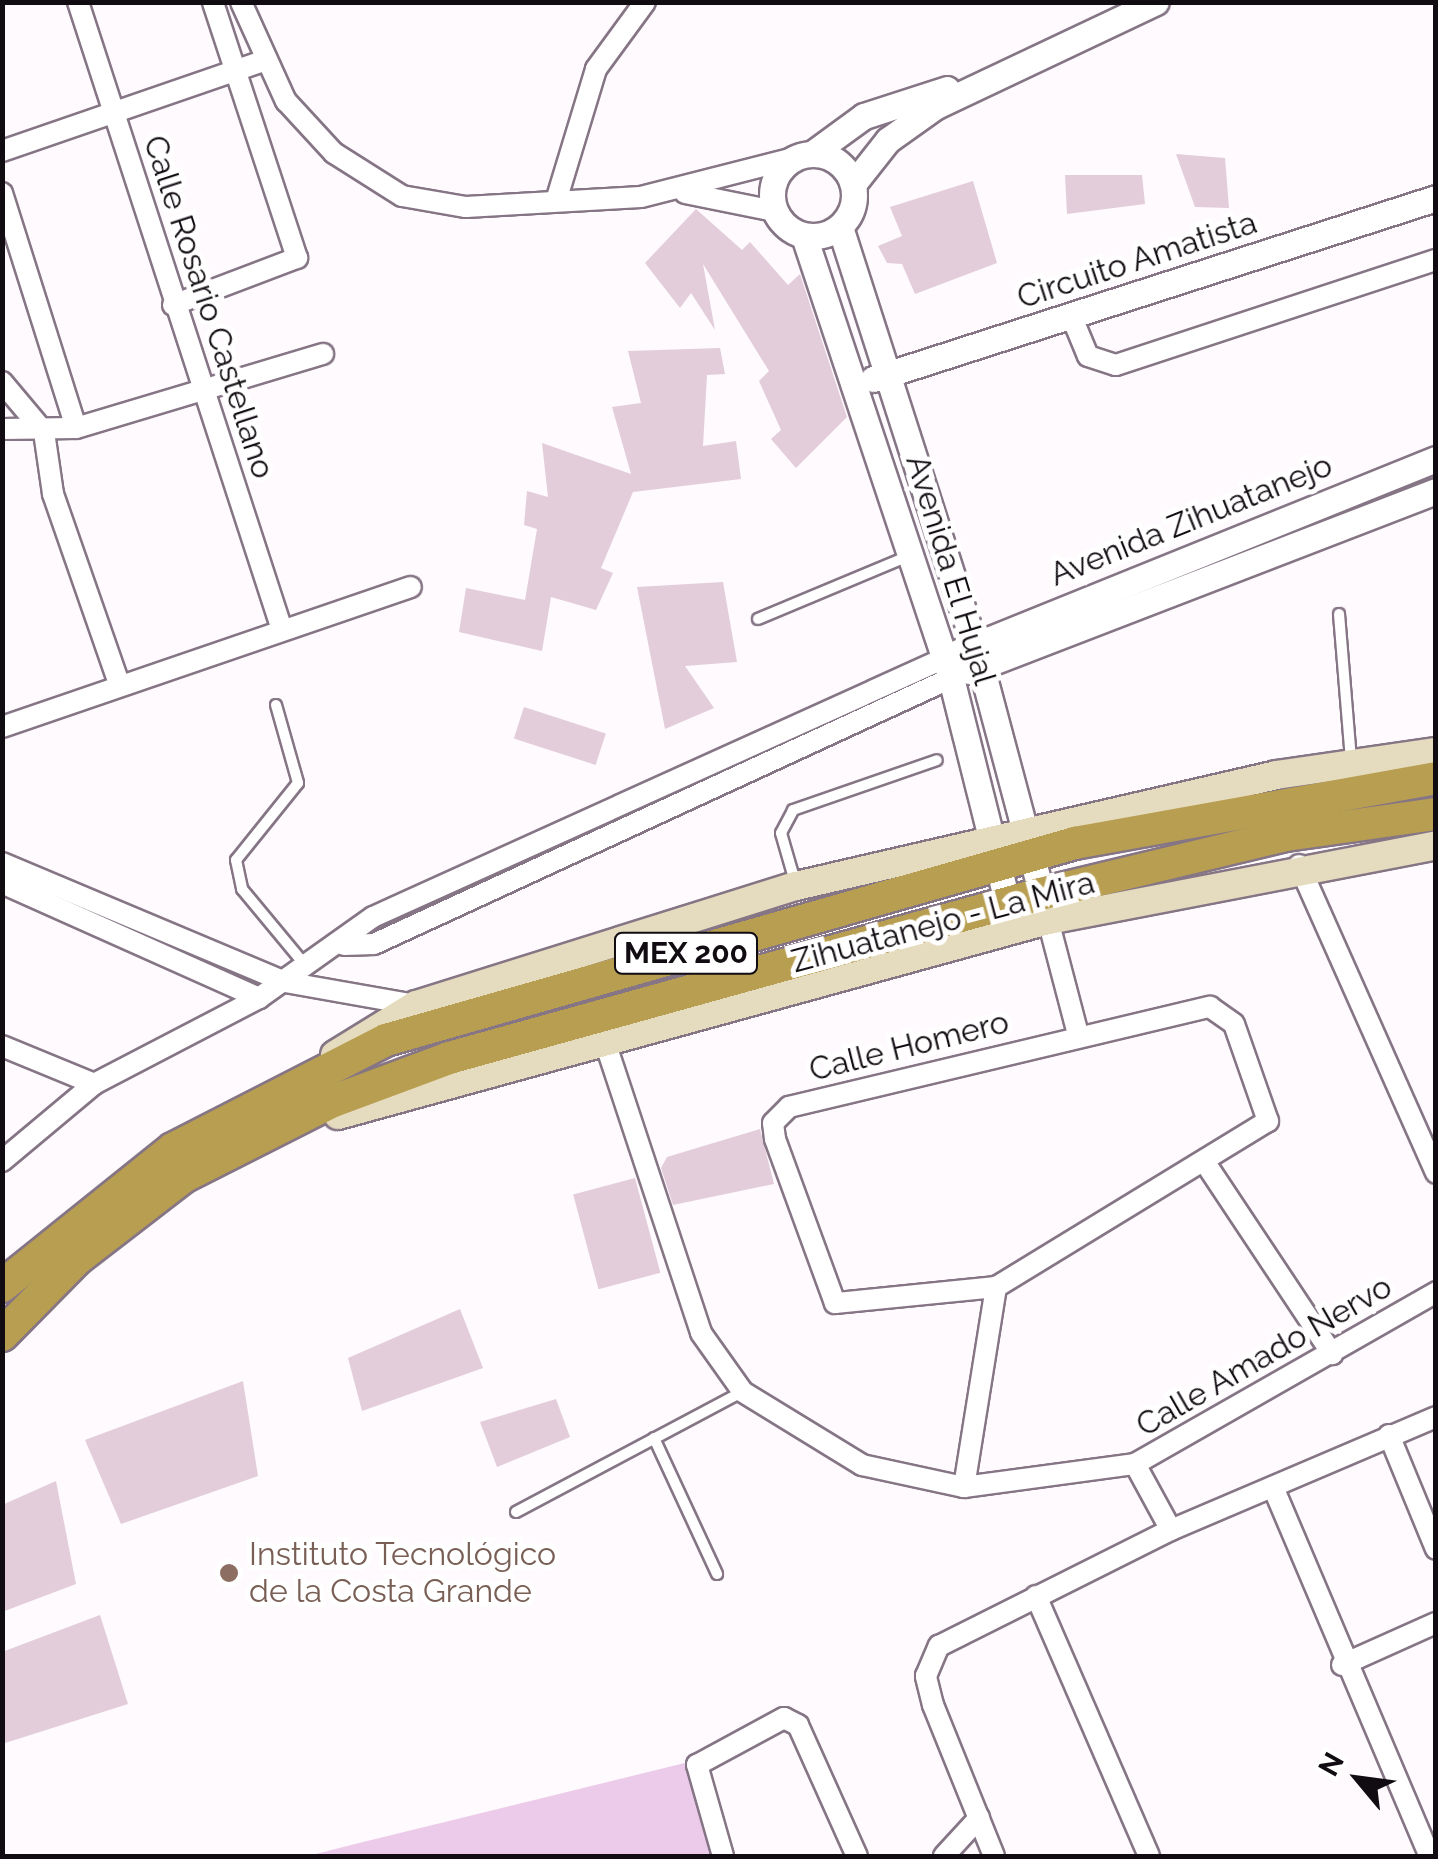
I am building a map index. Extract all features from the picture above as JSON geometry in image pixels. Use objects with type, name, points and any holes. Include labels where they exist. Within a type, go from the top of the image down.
[{"type":"highway","name":"Zihuatanejo - La Mira","points":[[2,1286],[173,1149],[314,1071],[458,1016],[1013,848],[1300,796],[1436,778]]},
{"type":"highway","name":"Zihuatanejo - La Mira","points":[[2,1335],[78,1258],[183,1177],[331,1102],[449,1058],[1011,916],[1286,834],[1436,814]]},
{"type":"main road","points":[[314,1071],[416,1005],[796,886],[1013,848],[1351,760],[1436,752]]},
{"type":"main road","points":[[1044,907],[1436,845]]},
{"type":"main road","points":[[183,1177],[344,1113],[606,1042],[1011,916]]},
{"type":"street","name":"Calle Rosario Castellano","points":[[78,2],[173,305],[282,630]]},
{"type":"street","points":[[173,305],[297,258],[212,2]]},
{"type":"street","points":[[241,2],[264,61],[334,154],[402,196],[466,207],[668,192],[804,156],[842,165],[854,182]]},
{"type":"street","points":[[556,201],[596,69],[645,2]]},
{"type":"street","points":[[668,192],[774,211],[804,236],[840,227],[854,182],[888,140],[1000,74],[1156,2]]},
{"type":"street","points":[[2,151],[116,118],[264,61]]},
{"type":"street","points":[[774,211],[778,172],[864,116],[1000,74]]},
{"type":"street","points":[[2,192],[76,428]]},
{"type":"street","name":"Circuito Amatista","points":[[858,385],[1436,198]]},
{"type":"street","points":[[2,248],[8,220]]},
{"type":"street","name":"Avenida El Hujal","points":[[840,227],[976,655],[1013,848],[1011,916]]},
{"type":"street","name":"Avenida El Hujal","points":[[804,236],[858,385],[948,668],[1013,848],[1044,907]]},
{"type":"street","points":[[1071,315],[1088,356],[1116,366],[1436,260]]},
{"type":"street","points":[[2,429],[44,432],[76,428],[202,385],[322,354]]},
{"type":"street","points":[[2,382],[44,432],[53,494],[120,686]]},
{"type":"street","name":"Avenida Zihuatanejo","points":[[976,655],[1206,548],[1436,458]]},
{"type":"street","name":"Avenida Zihuatanejo","points":[[976,655],[1210,575],[1436,491]]},
{"type":"street","points":[[1206,548],[1210,575]]},
{"type":"street","points":[[2,727],[411,587]]},
{"type":"street","points":[[2,1161],[94,1084],[260,998],[344,946],[373,917],[976,655]]},
{"type":"street","points":[[2,863],[285,982],[416,1005]]},
{"type":"street","points":[[1300,864],[1436,1173]]},
{"type":"street","points":[[2,882],[260,998]]},
{"type":"street","points":[[1044,907],[1078,1034]]},
{"type":"street","name":"Calle Homero","points":[[1219,1007],[1268,1120],[1204,1160],[996,1286],[835,1303],[773,1123],[788,1107],[1078,1034],[1219,1007]]},
{"type":"street","name":"Calle Amado Nervo","points":[[606,1042],[702,1333],[743,1392],[862,1465],[964,1487],[1135,1464],[1436,1292]]},
{"type":"street","points":[[2,1046],[94,1084]]},
{"type":"street","points":[[1204,1160],[1332,1354]]},
{"type":"street","points":[[964,1487],[996,1286]]},
{"type":"street","points":[[994,1856],[926,1676],[940,1646],[1171,1530],[1436,1417]]},
{"type":"street","points":[[1389,1435],[1436,1549]]},
{"type":"street","points":[[1135,1464],[1171,1530]]},
{"type":"street","points":[[1274,1487],[1342,1665],[1430,1856]]},
{"type":"street","points":[[1036,1596],[1149,1856]]},
{"type":"street","points":[[1342,1665],[1436,1622]]},
{"type":"street","points":[[723,1856],[697,1764],[784,1718],[798,1725],[857,1856]]},
{"type":"street","points":[[944,1856],[979,1818]]},
{"type":"lane","points":[[758,619],[912,555]]},
{"type":"lane","points":[[1339,614],[1351,760]]},
{"type":"lane","points":[[276,705],[298,783],[236,860],[242,889],[307,966]]},
{"type":"lane","points":[[796,886],[782,833],[793,810],[938,760]]},
{"type":"lane","points":[[516,1512],[743,1392]]},
{"type":"lane","points":[[654,1438],[716,1574]]},
{"type":"shaded area","points":[[697,1760],[717,1856],[308,1856],[355,1844]]},
{"type":"building","points":[[1176,154],[1225,158],[1229,208],[1195,207]]},
{"type":"building","points":[[1065,175],[1142,175],[1145,204],[1067,214]]},
{"type":"building","points":[[973,181],[997,263],[915,294],[902,264],[887,263],[878,246],[902,236],[890,207]]},
{"type":"building","points":[[696,209],[742,250],[750,242],[788,285],[800,274],[847,417],[796,468],[771,439],[781,430],[759,381],[769,371],[703,264],[715,330],[691,293],[680,308],[645,263]]},
{"type":"building","points":[[720,348],[725,374],[707,375],[703,446],[736,441],[741,479],[633,492],[601,568],[613,573],[596,610],[551,597],[542,651],[459,632],[466,588],[525,600],[537,529],[524,525],[527,491],[548,497],[542,443],[631,474],[612,407],[641,403],[628,351]]},
{"type":"building","points":[[723,582],[737,662],[685,666],[714,708],[665,729],[637,587]]},
{"type":"building","points":[[524,707],[606,734],[596,765],[514,738]]},
{"type":"building","points":[[760,1129],[774,1184],[673,1205],[661,1168],[667,1157]]},
{"type":"building","points":[[635,1178],[660,1273],[599,1289],[573,1195]]},
{"type":"building","points":[[460,1309],[483,1368],[362,1411],[348,1358]]},
{"type":"building","points":[[243,1381],[258,1476],[121,1524],[85,1440]]},
{"type":"building","points":[[556,1399],[570,1437],[497,1467],[480,1422]]},
{"type":"building","points":[[56,1481],[76,1584],[2,1612],[2,1505]]},
{"type":"building","points":[[100,1615],[128,1704],[2,1744],[2,1652]]},
{"type":"place","name":"Instituto Tecnológico de la Costa Grande","points":[[229,1573]]}]
